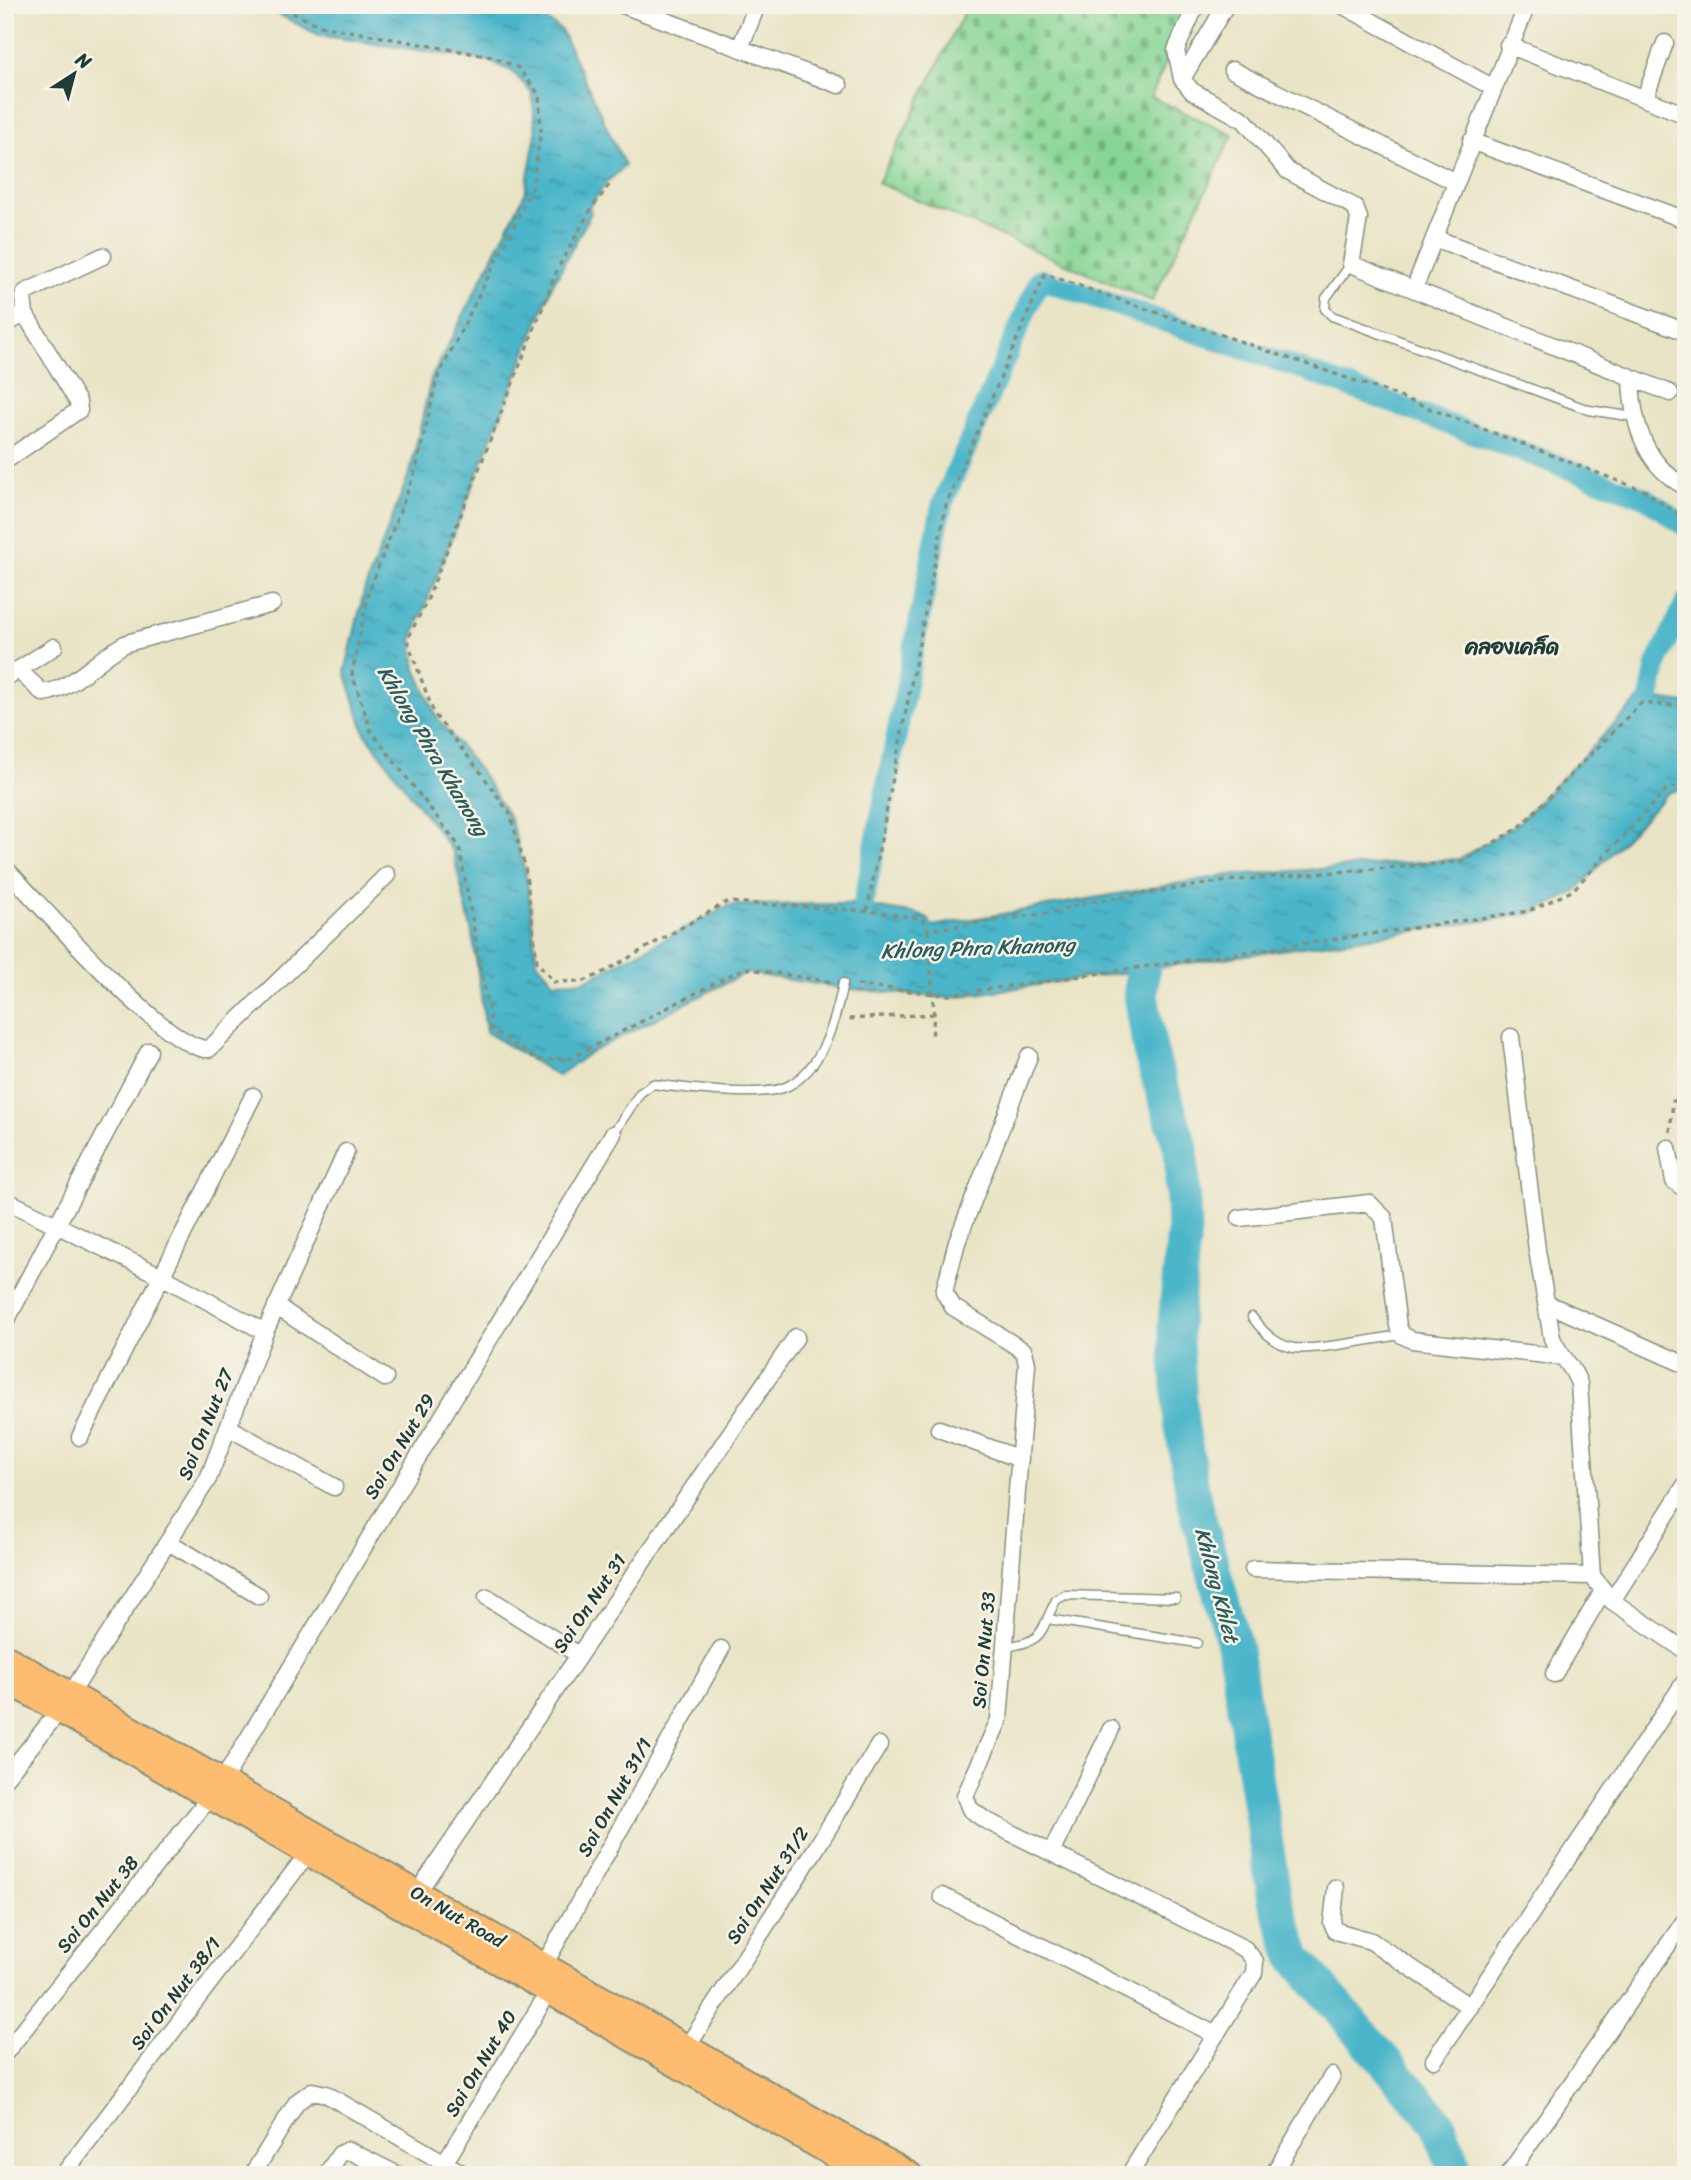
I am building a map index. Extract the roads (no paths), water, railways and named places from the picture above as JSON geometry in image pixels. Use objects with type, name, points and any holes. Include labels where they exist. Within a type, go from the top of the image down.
[{"type":"main road","name":"On Nut Road","points":[[5,1657],[65,1702],[216,1789],[551,1977],[687,2047],[867,2169]]},
{"type":"main road","name":"On Nut Road","points":[[5,1679],[65,1702]]},
{"type":"main road","name":"On Nut Road","points":[[314,1845],[417,1893],[867,2169],[910,2175]]},
{"type":"street","points":[[623,5],[839,85]]},
{"type":"street","points":[[740,48],[757,5]]},
{"type":"street","points":[[1196,5],[1176,50],[1182,79],[1192,91],[1244,120],[1288,171],[1355,207],[1359,218],[1351,264],[1670,393]]},
{"type":"street","points":[[1182,79],[1226,5]]},
{"type":"street","points":[[1342,5],[1492,87]]},
{"type":"street","points":[[1418,279],[1508,45],[1527,5]]},
{"type":"street","points":[[1645,98],[1665,43]]},
{"type":"street","points":[[1508,45],[1686,115]]},
{"type":"street","points":[[1232,70],[1455,182]]},
{"type":"street","points":[[1471,141],[1686,220]]},
{"type":"street","points":[[1434,237],[1686,332]]},
{"type":"street","points":[[5,461],[79,410],[78,402],[25,314],[22,299],[26,292],[103,256]]},
{"type":"street","points":[[5,324],[25,314]]},
{"type":"street","points":[[1631,377],[1634,417],[1640,436],[1658,468],[1686,487]]},
{"type":"street","points":[[54,647],[11,674],[43,693],[55,692],[114,649],[127,643],[272,604]]},
{"type":"street","points":[[5,868],[149,1016],[178,1040],[205,1049],[209,1049],[387,875]]},
{"type":"street","points":[[1511,1037],[1537,1250],[1552,1338],[1562,1357],[1574,1368],[1579,1384],[1592,1576],[1608,1596],[1686,1651]]},
{"type":"street","points":[[5,1323],[149,1051]]},
{"type":"street","name":"Soi On Nut 33","points":[[1030,1056],[957,1242],[944,1292],[953,1307],[1024,1351],[1027,1364],[996,1730],[965,1796],[970,1809],[985,1820],[1245,1948],[1255,1961],[1254,1973],[1129,2175]]},
{"type":"street","points":[[80,1437],[253,1096]]},
{"type":"street","name":"Soi On Nut 29","points":[[216,1789],[613,1133]]},
{"type":"street","points":[[1668,1148],[1674,1181],[1686,1190]]},
{"type":"street","name":"Soi On Nut 27","points":[[5,1778],[65,1702],[170,1543],[208,1479],[264,1332],[346,1152]]},
{"type":"street","points":[[5,1200],[163,1277],[264,1332]]},
{"type":"street","points":[[1240,1218],[1369,1203],[1378,1209],[1384,1218],[1398,1326],[1402,1335],[1412,1339],[1562,1357]]},
{"type":"street","points":[[1548,1304],[1686,1364]]},
{"type":"street","points":[[276,1306],[385,1378]]},
{"type":"street","name":"Soi On Nut 31","points":[[417,1893],[796,1337]]},
{"type":"street","points":[[228,1427],[334,1487]]},
{"type":"street","points":[[939,1429],[1020,1459]]},
{"type":"street","points":[[1554,1674],[1686,1484]]},
{"type":"street","points":[[170,1543],[259,1596]]},
{"type":"street","points":[[1254,1569],[1592,1576]]},
{"type":"street","points":[[486,1597],[579,1655]]},
{"type":"street","name":"Soi On Nut 31/1","points":[[551,1977],[721,1649]]},
{"type":"street","points":[[1434,2060],[1686,1680]]},
{"type":"street","points":[[1051,1853],[1111,1729]]},
{"type":"street","name":"Soi On Nut 31/2","points":[[687,2047],[815,1850],[879,1745]]},
{"type":"street","name":"Soi On Nut 38","points":[[5,2053],[216,1789]]},
{"type":"street","name":"Soi On Nut 38/1","points":[[63,2175],[314,1845]]},
{"type":"street","points":[[1336,1888],[1332,1923],[1336,1931],[1371,1941],[1470,2007]]},
{"type":"street","points":[[942,1896],[1216,2035]]},
{"type":"street","points":[[1508,2175],[1686,1919]]},
{"type":"street","name":"Soi On Nut 40","points":[[441,2169],[551,1977]]},
{"type":"street","points":[[1273,2175],[1332,2076]]},
{"type":"street","points":[[253,2175],[297,2102],[312,2091],[326,2094],[441,2169],[465,2175]]},
{"type":"street","points":[[326,2175],[340,2154],[348,2150],[398,2175]]},
{"type":"lane","points":[[1351,264],[1326,298],[1325,310],[1332,316],[1589,411],[1634,417]]},
{"type":"lane","points":[[613,1133],[640,1093],[653,1084],[748,1090],[787,1087],[807,1070],[830,1034],[842,986]]},
{"type":"lane","points":[[1252,1317],[1261,1329],[1277,1342],[1295,1348],[1402,1335]]},
{"type":"lane","points":[[1004,1647],[1037,1639],[1056,1600],[1065,1595],[1176,1598]]},
{"type":"lane","points":[[1048,1619],[1198,1643]]},
{"type":"water","name":"Khlong Phra Khanong","points":[[261,5],[525,5],[561,30],[625,166],[607,182],[589,207],[591,213],[552,286],[412,639],[416,669],[436,716],[482,774],[510,818],[527,879],[537,962],[554,982],[584,981],[730,905],[854,904],[917,914],[928,919],[932,926],[1222,876],[1459,859],[1517,824],[1641,697],[1686,703],[1686,788],[1668,793],[1574,893],[1531,914],[947,998],[842,988],[745,973],[589,1053],[558,1076],[486,1032],[473,937],[453,852],[365,733],[345,672],[364,591],[411,469],[431,379],[525,193],[536,133],[532,93],[512,71],[489,61],[318,35]]},
{"type":"waterway","points":[[858,931],[942,504],[1040,279],[1293,366],[1646,498],[1686,527]]},
{"type":"waterway","points":[[1644,725],[1657,663],[1686,602]]},
{"type":"waterway","name":"Khlong Khlet","points":[[1144,940],[1141,994],[1150,1051],[1181,1148],[1184,1231],[1175,1324],[1181,1421],[1194,1501],[1234,1644],[1275,1900],[1295,1957],[1437,2122],[1458,2175]]},
{"type":"district","name":"คลองเคล็ด","points":[[1512,647]]}]
